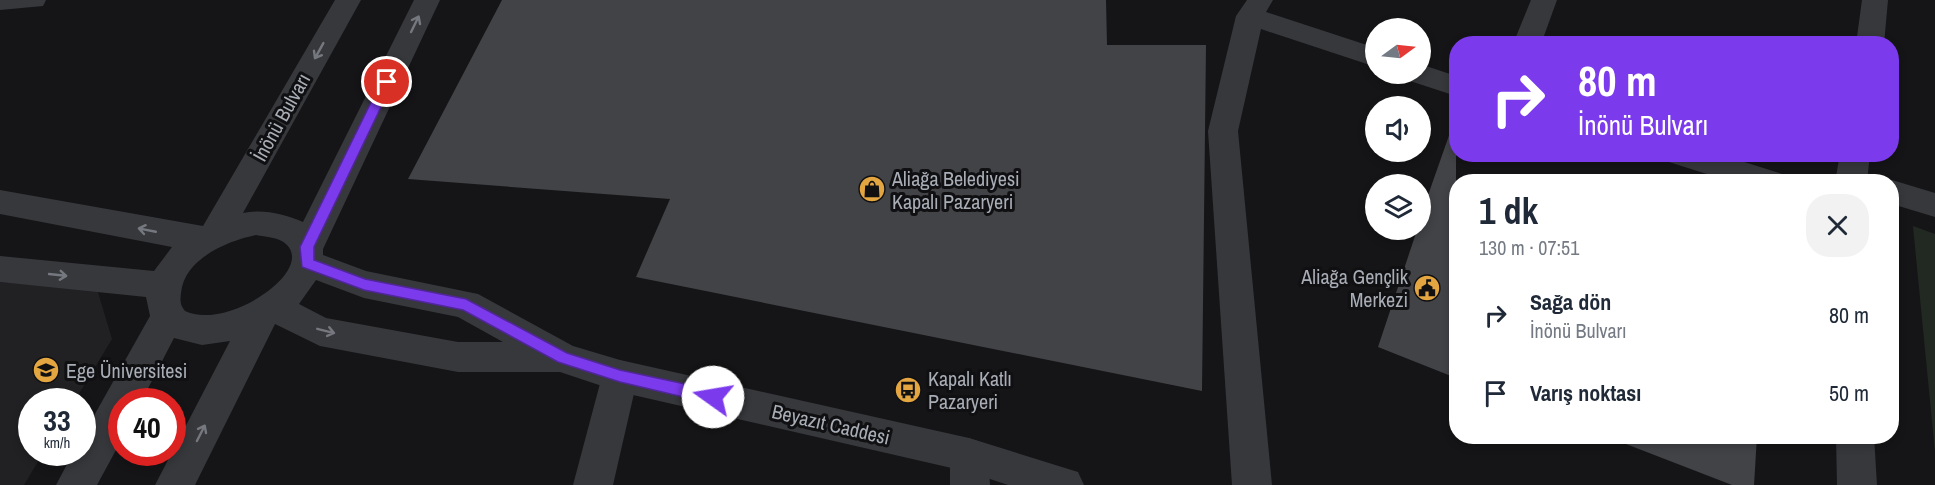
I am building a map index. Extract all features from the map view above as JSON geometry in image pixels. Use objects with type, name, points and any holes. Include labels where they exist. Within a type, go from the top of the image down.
[{"type":"street","points":[[0,1],[33,0]]},
{"type":"street","name":"İnönü Bulvarı","points":[[210,237],[348,0]]},
{"type":"street","points":[[0,269],[166,301],[181,326],[198,330],[218,329],[240,324],[267,311],[289,293],[301,278],[307,255],[427,0]]},
{"type":"street","points":[[1530,36],[1544,0]]},
{"type":"street","points":[[1870,36],[1875,0]]},
{"type":"street","points":[[1252,485],[1223,131],[1255,8],[1365,53]]},
{"type":"street","points":[[1431,78],[1449,84]]},
{"type":"street","points":[[1706,162],[1745,174]]},
{"type":"street","points":[[1899,194],[1935,205]]},
{"type":"street","points":[[0,202],[210,237]]},
{"type":"street","points":[[128,388],[166,301],[171,269],[186,253],[210,237],[246,225],[274,223],[290,228],[300,236],[307,255]]},
{"type":"street","name":"Beyazıt Caddesi","points":[[307,255],[364,284],[466,304],[563,357],[620,376],[970,470],[1064,485]]},
{"type":"street","points":[[175,485],[267,311]]},
{"type":"street","name":"Beyazıt Caddesi","points":[[267,311],[320,331],[458,357],[563,357]]},
{"type":"street","points":[[593,485],[620,376]]},
{"type":"street","points":[[76,485],[108,427]]},
{"type":"street","points":[[1855,444],[1857,485]]},
{"type":"shaded area","points":[[1913,226],[1935,234],[1935,452]]},
{"type":"shaded area","name":"Ege Üniversitesi","points":[[0,282],[97,289],[112,339],[82,388],[18,388],[18,466],[35,466],[24,485],[0,485]]},
{"type":"building","name":"Aliağa Belediyesi Kapalı Pazaryeri","points":[[502,0],[1106,0],[1107,45],[1206,45],[1202,391],[636,277],[670,199],[408,179]]},
{"type":"building","name":"Aliağa Gençlik Merkezi","points":[[1449,136],[1449,162],[1456,162],[1456,174],[1449,174],[1449,375],[1378,347],[1414,240],[1431,240],[1431,187]]},
{"type":"building","points":[[1626,444],[1757,444],[1754,485],[1732,485]]},
{"type":"place","name":"Aliağa Belediyesi Kapalı Pazaryeri","points":[[872,189]]},
{"type":"place","name":"Aliağa Gençlik Merkezi","points":[[1427,288]]},
{"type":"place","name":"Ege Üniversitesi","points":[[46,370]]},
{"type":"place","name":"Kapalı Katlı Pazaryeri","points":[[908,390]]},
{"type":"route","points":[[387,82],[307,247],[307,263],[364,284],[466,304],[563,357],[620,376],[713,397]]}]
